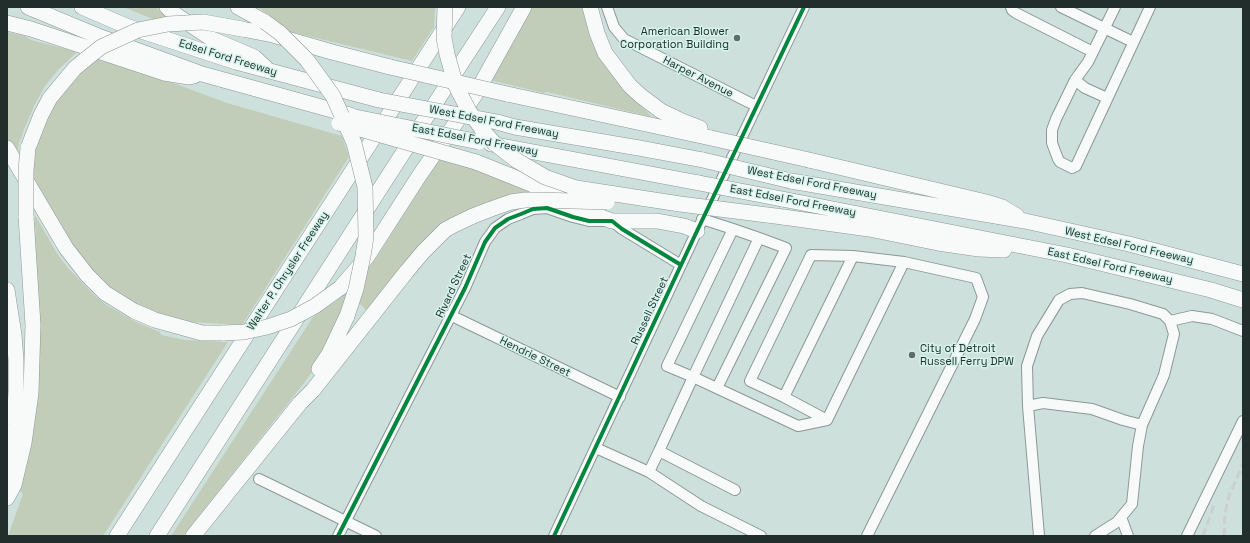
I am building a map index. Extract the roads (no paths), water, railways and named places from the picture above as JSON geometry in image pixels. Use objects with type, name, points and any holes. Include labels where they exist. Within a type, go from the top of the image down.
[{"type":"highway","name":"Edsel Ford Freeway","points":[[28,7],[98,36],[202,74]]},
{"type":"highway","name":"Edsel Ford Freeway","points":[[82,7],[126,26],[236,62],[379,100]]},
{"type":"highway","points":[[167,7],[173,13],[212,39],[254,57],[269,72]]},
{"type":"highway","points":[[238,7],[265,22],[280,33],[307,60],[333,96],[354,143],[364,188],[366,237],[356,290],[347,316],[329,354],[308,385],[300,403]]},
{"type":"highway","points":[[445,7],[444,38],[456,86],[469,111],[494,143],[532,170],[563,184],[590,191],[869,229],[938,243],[979,249],[1000,251],[1023,247]]},
{"type":"highway","name":"Walter P. Chrysler Freeway","points":[[117,536],[458,7]]},
{"type":"highway","points":[[157,536],[498,7]]},
{"type":"highway","points":[[7,148],[66,248],[83,271],[105,293],[134,311],[155,320],[202,333],[244,332],[268,327],[291,320],[315,306],[340,288],[367,257],[475,95],[524,7]]},
{"type":"highway","points":[[590,7],[597,33],[605,53],[630,86],[661,111],[668,122]]},
{"type":"highway","points":[[7,498],[14,485],[24,443],[32,393],[33,325],[26,216],[26,170],[28,148],[41,115],[50,98],[75,68],[101,47],[138,30],[168,24],[203,22],[273,35],[332,52],[507,94],[668,122],[711,138],[986,202],[1002,207],[1025,221]]},
{"type":"highway","points":[[7,23],[31,29],[164,74],[189,77],[202,74]]},
{"type":"highway","name":"East Edsel Ford Freeway","points":[[202,74],[354,116],[479,142],[782,199],[1038,250],[1135,271],[1243,300]]},
{"type":"highway","name":"West Edsel Ford Freeway","points":[[379,100],[497,122],[515,127],[703,160],[791,181],[1025,221],[1129,244],[1243,274]]},
{"type":"highway","points":[[314,106],[338,123],[476,162],[531,184],[585,211],[612,221],[657,221],[684,226],[700,225]]},
{"type":"highway","points":[[193,536],[300,403],[313,390],[407,271],[445,230],[473,216],[511,202],[532,200],[680,204]]},
{"type":"highway","points":[[7,290],[14,335],[16,360],[14,424],[7,472]]},
{"type":"street","name":"Russell Street","points":[[554,536],[804,7]]},
{"type":"street","points":[[1011,7],[1016,13],[1093,52]]},
{"type":"street","points":[[1061,7],[1134,42]]},
{"type":"street","points":[[1114,7],[1088,62],[1075,80],[1052,130],[1052,143],[1055,153],[1060,162],[1072,168],[1076,166],[1150,7]]},
{"type":"street","name":"Harper Avenue","points":[[608,11],[614,27],[624,39],[756,106]]},
{"type":"street","points":[[1075,80],[1085,88],[1107,98]]},
{"type":"street","name":"Rivard Street","points":[[338,536],[465,288],[485,242],[495,228],[508,219],[532,209],[547,208],[588,221],[612,221]]},
{"type":"street","points":[[612,221],[622,229],[681,265]]},
{"type":"street","points":[[700,225],[733,229],[786,248],[717,388]]},
{"type":"street","points":[[733,229],[667,366],[798,426],[828,420]]},
{"type":"street","points":[[649,472],[759,238]]},
{"type":"street","points":[[828,420],[750,381],[811,255],[853,256],[904,262],[976,278],[983,297],[975,319],[867,536]]},
{"type":"street","points":[[784,397],[853,256]]},
{"type":"street","points":[[828,420],[904,262]]},
{"type":"street","points":[[1039,536],[1028,406],[1027,366],[1037,336],[1059,300],[1070,294],[1082,293],[1130,304],[1163,314],[1170,321],[1174,334],[1164,375],[1142,425],[1138,446],[1132,504],[1117,522],[1095,536]]},
{"type":"street","name":"Hendrie Street","points":[[450,315],[620,397]]},
{"type":"street","points":[[1170,321],[1192,316],[1212,319],[1243,331]]},
{"type":"street","points":[[1028,406],[1043,403],[1092,409],[1142,425]]},
{"type":"street","points":[[1187,536],[1243,420]]},
{"type":"street","points":[[596,448],[649,472],[701,506],[761,536]]},
{"type":"street","points":[[660,451],[735,490]]},
{"type":"street","points":[[259,479],[376,536]]},
{"type":"street","points":[[1121,517],[1128,536]]},
{"type":"railway","points":[[1224,536],[1225,513],[1229,496],[1243,464]]},
{"type":"railway","points":[[1203,536],[1215,502]]},
{"type":"place","name":"American Blower Corporation Building","points":[[737,38]]},
{"type":"place","name":"City of Detroit Russell Ferry DPW","points":[[912,355]]}]
